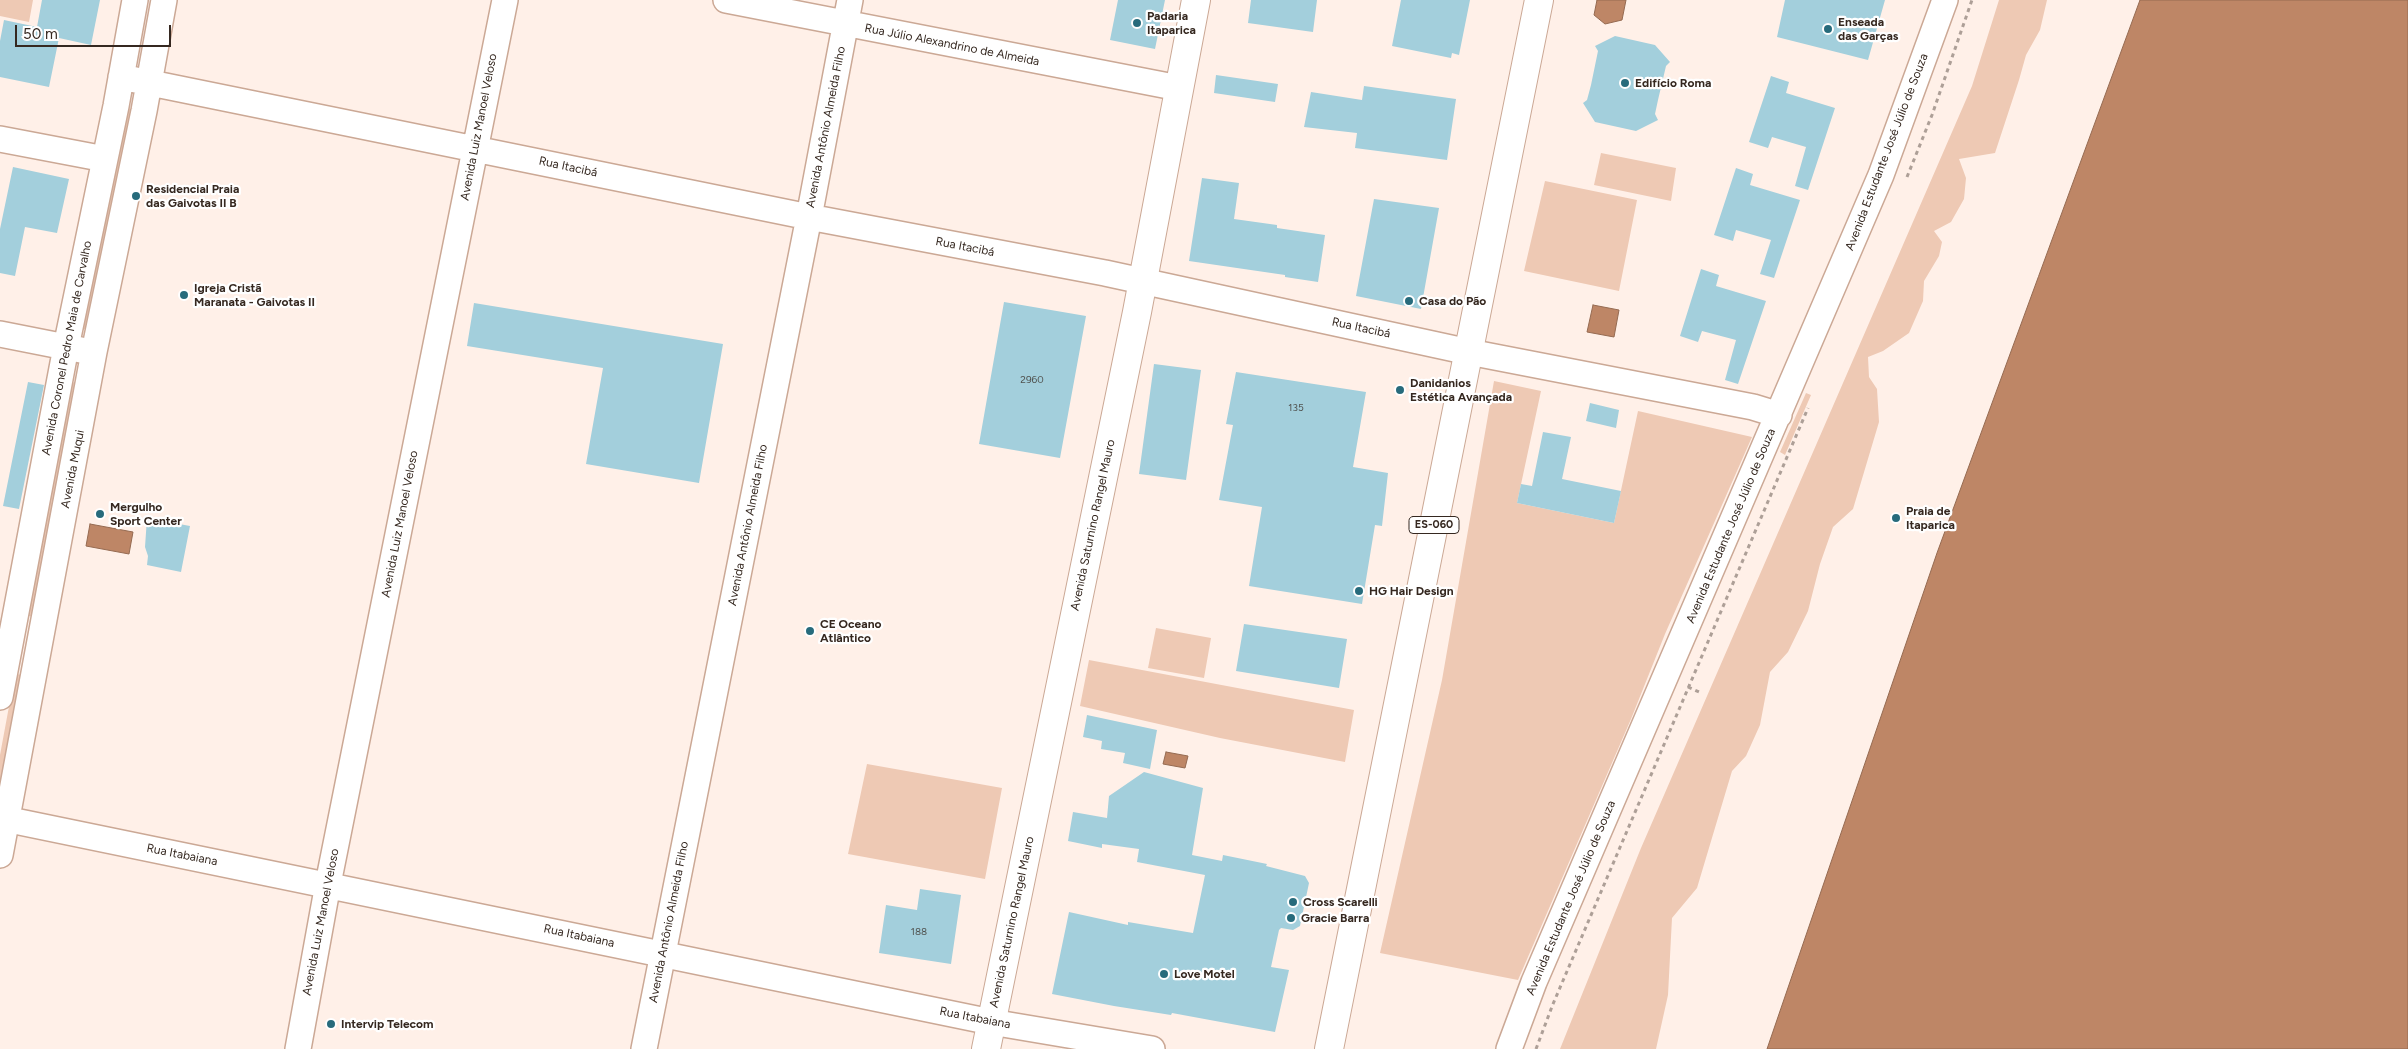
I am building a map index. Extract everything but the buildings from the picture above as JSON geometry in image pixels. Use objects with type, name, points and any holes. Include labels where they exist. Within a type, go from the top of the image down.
[{"type":"main road","name":"Avenida Saturnino Rangel Mauro","points":[[986,1049],[1142,282],[1196,0]]},
{"type":"main road","name":"ES-060","points":[[1329,1049],[1540,0]]},
{"type":"street","name":"Avenida Coronel Pedro Maia de Carvalho","points":[[0,697],[5,641],[105,159],[135,0]]},
{"type":"street","points":[[149,84],[164,0]]},
{"type":"street","name":"Avenida Luiz Manoel Veloso","points":[[298,1049],[328,884],[505,0]]},
{"type":"street","name":"Rua Júlio Alexandrino de Almeida","points":[[726,0],[1179,88]]},
{"type":"street","name":"Avenida Antônio Almeida Filho","points":[[644,1049],[809,217],[850,0]]},
{"type":"street","name":"Avenida Estudante José Júlio de Souza","points":[[1509,1049],[1534,982],[1881,175],[1945,0]]},
{"type":"street","name":"Rua Itacibá","points":[[121,77],[809,217],[1142,282],[1469,352],[1753,407],[1779,415]]},
{"type":"street","name":"Avenida Muqui","points":[[0,855],[3,818],[39,648],[94,352],[149,84]]},
{"type":"street","points":[[0,139],[105,159]]},
{"type":"street","points":[[0,334],[94,352]]},
{"type":"street","points":[[5,641],[39,648]]},
{"type":"street","name":"Rua Itabaiana","points":[[3,818],[991,1022],[1152,1049]]},
{"type":"shaded area","points":[[0,0],[33,0],[29,22],[0,16]]},
{"type":"shaded area","points":[[1597,0],[1626,0],[1622,20],[1605,24],[1594,15]]},
{"type":"shaded area","points":[[1999,0],[2047,0],[2040,30],[2026,55],[1995,153],[1959,159],[1966,178],[1964,199],[1951,222],[1934,231],[1942,242],[1939,256],[1924,281],[1923,301],[1909,333],[1883,351],[1868,357],[1869,377],[1877,389],[1879,422],[1853,509],[1833,527],[1820,564],[1808,611],[1788,652],[1770,672],[1760,725],[1746,756],[1732,771],[1697,888],[1672,918],[1668,995],[1656,1049],[1560,1049],[1641,848],[1972,86]]},
{"type":"shaded area","points":[[2140,0],[2408,0],[2408,1049],[1767,1049],[1937,553]]},
{"type":"shaded area","points":[[127,108],[134,109],[88,330],[81,328]]},
{"type":"shaded area","points":[[1601,153],[1676,168],[1671,201],[1594,185]]},
{"type":"shaded area","points":[[1545,181],[1637,200],[1619,291],[1524,271]]},
{"type":"shaded area","points":[[1593,305],[1619,310],[1614,337],[1587,332]]},
{"type":"shaded area","points":[[1494,381],[1541,391],[1517,503],[1614,523],[1638,411],[1752,437],[1665,634],[1631,719],[1518,980],[1380,953],[1442,680]]},
{"type":"shaded area","points":[[70,382],[77,383],[33,617],[26,615]]},
{"type":"shaded area","points":[[1806,393],[1811,395],[1785,455],[1780,452]]},
{"type":"shaded area","points":[[90,524],[133,532],[129,554],[86,546]]},
{"type":"shaded area","points":[[1156,628],[1211,638],[1204,678],[1148,668]]},
{"type":"shaded area","points":[[1089,660],[1354,710],[1345,762],[1220,738],[1080,706]]},
{"type":"shaded area","points":[[15,674],[22,675],[0,793],[0,755]]},
{"type":"shaded area","points":[[1166,752],[1188,756],[1185,768],[1163,764]]},
{"type":"shaded area","points":[[867,764],[1002,788],[985,879],[848,854]]},
{"type":"place","name":"Padaria Itaparica","points":[[1137,23]]},
{"type":"place","name":"Enseada das Garças","points":[[1828,29]]},
{"type":"place","name":"Edifício Roma","points":[[1625,83]]},
{"type":"place","name":"Residencial Praia das Gaivotas II B","points":[[136,196]]},
{"type":"place","name":"Igreja Cristã Maranata - Gaivotas II","points":[[184,295]]},
{"type":"place","name":"Casa do Pão","points":[[1409,301]]},
{"type":"place","name":"Danidanios Estética Avançada","points":[[1400,390]]},
{"type":"place","name":"Mergulho Sport Center","points":[[100,514]]},
{"type":"place","name":"Praia de Itaparica","points":[[1896,518]]},
{"type":"place","name":"HG Hair Design","points":[[1359,591]]},
{"type":"place","name":"CE Oceano Atlântico","points":[[810,631]]},
{"type":"place","name":"Cross Scarelli","points":[[1293,902]]},
{"type":"place","name":"Gracie Barra","points":[[1291,918]]},
{"type":"place","name":"Love Motel","points":[[1164,974]]},
{"type":"place","name":"Intervip Telecom","points":[[331,1024]]}]
